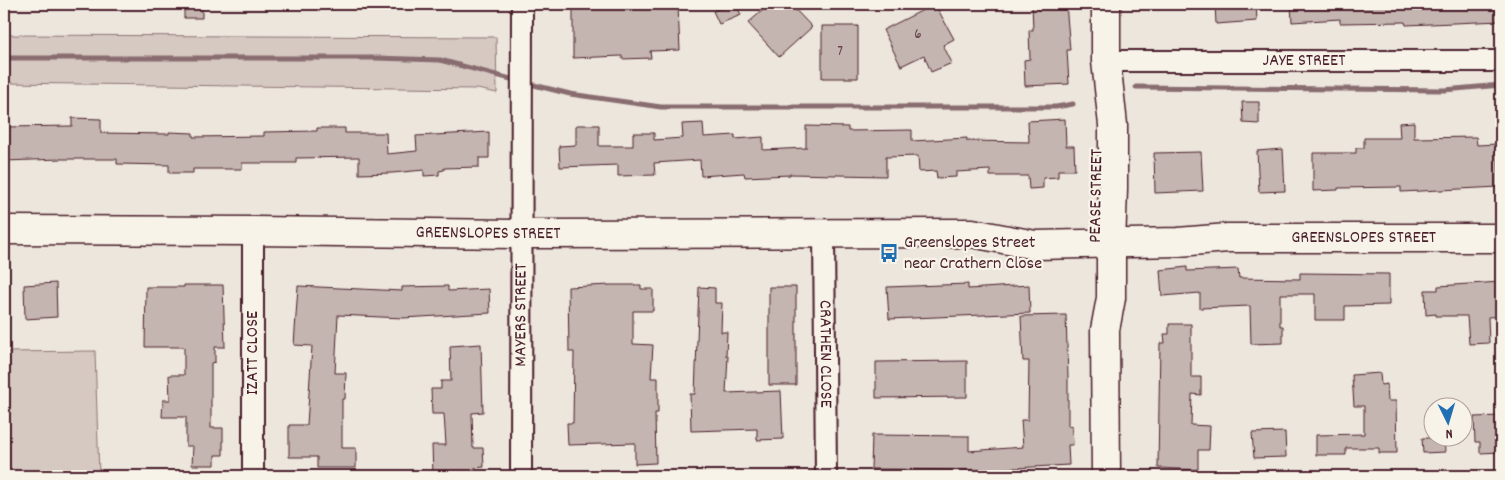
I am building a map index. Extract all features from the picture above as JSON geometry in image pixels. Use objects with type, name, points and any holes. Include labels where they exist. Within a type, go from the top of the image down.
[{"type":"street","name":"MAYERS STREET","points":[[521,476],[522,4]]},
{"type":"street","name":"PEASE STREET","points":[[1106,4],[1106,61],[1098,125],[1103,235],[1097,299],[1105,330],[1106,476]]},
{"type":"street","name":"JAYE STREET","points":[[1106,61],[1501,61]]},
{"type":"street","name":"GREENSLOPES STREET","points":[[4,230],[824,234],[972,233],[1000,227],[1178,242],[1228,238],[1501,238]]},
{"type":"street","name":"IZATT CLOSE","points":[[253,231],[253,476]]},
{"type":"street","name":"CRATHEN CLOSE","points":[[824,234],[826,476]]},
{"type":"shaded area","points":[[4,35],[496,37],[497,93],[477,89],[4,83]]},
{"type":"shaded area","points":[[95,351],[99,476],[4,476],[4,352]]},
{"type":"building","points":[[184,4],[202,4],[202,18],[184,18]]},
{"type":"building","points":[[573,4],[643,4],[644,7],[678,7],[680,50],[650,51],[651,58],[622,59],[622,56],[573,58]]},
{"type":"building","points":[[736,4],[741,15],[719,24],[713,11]]},
{"type":"building","points":[[770,4],[790,4],[812,27],[779,57],[748,23]]},
{"type":"building","points":[[935,4],[954,39],[943,45],[952,63],[931,72],[924,55],[901,66],[883,30]]},
{"type":"building","points":[[1032,4],[1066,4],[1070,50],[1067,50],[1069,84],[1025,86],[1024,60],[1030,59],[1029,30],[1033,30]]},
{"type":"building","points":[[1215,4],[1256,4],[1257,21],[1216,24]]},
{"type":"building","points":[[1291,4],[1501,4],[1501,21],[1406,25],[1405,22],[1340,23],[1340,19],[1292,22]]},
{"type":"building","points":[[822,26],[858,26],[858,78],[822,78]]},
{"type":"building","points":[[1242,102],[1259,102],[1259,124],[1243,123]]},
{"type":"building","points":[[72,118],[101,119],[101,133],[193,133],[193,137],[264,136],[264,132],[317,131],[317,128],[345,128],[345,133],[386,133],[387,154],[417,151],[416,136],[489,132],[489,158],[479,158],[479,167],[444,168],[444,170],[439,171],[439,175],[424,176],[424,170],[359,174],[359,157],[296,158],[296,163],[242,163],[242,169],[193,169],[193,173],[169,173],[169,165],[117,164],[117,159],[4,161],[4,127],[72,126]]},
{"type":"building","points":[[1065,119],[1066,146],[1074,146],[1075,170],[1058,170],[1058,177],[1043,178],[1043,188],[1029,189],[1028,176],[990,176],[990,170],[956,172],[956,177],[937,178],[936,171],[919,172],[918,156],[886,157],[886,176],[790,174],[745,177],[744,173],[701,176],[700,160],[654,163],[655,175],[618,176],[618,165],[560,167],[559,146],[576,145],[576,125],[599,125],[599,146],[633,146],[633,133],[654,133],[654,140],[683,138],[682,124],[703,123],[704,137],[735,135],[735,139],[763,137],[763,150],[806,148],[806,126],[848,127],[848,131],[912,130],[912,141],[967,138],[967,141],[1029,142],[1028,121]]},
{"type":"building","points":[[1414,122],[1414,138],[1476,137],[1477,145],[1498,144],[1499,187],[1401,192],[1401,187],[1338,188],[1338,190],[1313,191],[1313,153],[1356,153],[1356,148],[1364,148],[1364,138],[1400,138],[1399,123]]},
{"type":"building","points":[[1283,149],[1285,191],[1259,192],[1257,151]]},
{"type":"building","points":[[1201,152],[1203,191],[1155,193],[1154,153]]},
{"type":"building","points":[[1187,267],[1187,271],[1238,269],[1239,278],[1300,279],[1300,273],[1389,274],[1389,305],[1345,306],[1345,320],[1315,320],[1315,294],[1280,294],[1280,326],[1283,326],[1283,343],[1251,344],[1250,306],[1200,308],[1200,293],[1162,296],[1160,270]]},
{"type":"building","points":[[1500,282],[1501,316],[1488,317],[1489,343],[1469,344],[1467,316],[1426,315],[1425,290],[1438,290],[1438,286]]},
{"type":"building","points":[[56,283],[57,317],[25,319],[24,285]]},
{"type":"building","points":[[968,284],[968,289],[1029,285],[1030,313],[889,319],[887,287]]},
{"type":"building","points":[[184,285],[223,285],[225,347],[215,347],[215,362],[211,363],[211,428],[223,428],[223,455],[215,455],[215,465],[192,465],[193,446],[186,446],[186,417],[162,417],[163,400],[170,400],[169,375],[184,375],[184,347],[145,347],[146,287],[184,287]]},
{"type":"building","points":[[641,285],[641,289],[653,289],[653,311],[633,311],[633,344],[653,345],[651,378],[658,378],[658,413],[655,413],[656,463],[635,464],[635,443],[568,445],[567,423],[573,423],[574,352],[569,352],[568,287]]},
{"type":"building","points":[[298,286],[402,291],[402,287],[448,286],[448,291],[489,289],[490,313],[403,318],[338,315],[335,373],[346,373],[345,399],[342,399],[342,448],[356,448],[356,468],[317,468],[317,457],[289,457],[289,425],[307,425],[312,346],[294,345]]},
{"type":"building","points":[[699,287],[715,288],[715,303],[722,303],[721,332],[727,332],[726,393],[781,391],[783,439],[757,440],[757,429],[691,431],[690,394],[695,394]]},
{"type":"building","points":[[769,287],[796,287],[796,385],[769,385]]},
{"type":"building","points":[[1066,315],[1068,426],[1072,425],[1073,445],[1068,445],[1069,465],[979,470],[871,469],[872,435],[969,436],[969,451],[1023,447],[1021,420],[1028,420],[1029,361],[1023,361],[1021,316]]},
{"type":"building","points":[[1169,324],[1191,324],[1191,377],[1201,377],[1201,395],[1192,394],[1191,425],[1210,426],[1209,450],[1198,450],[1198,470],[1158,468],[1160,343],[1165,343],[1164,334],[1169,334]]},
{"type":"building","points":[[481,344],[483,412],[472,413],[473,448],[483,448],[484,467],[474,468],[474,476],[433,476],[432,445],[446,445],[444,414],[432,414],[431,389],[441,389],[441,381],[451,381],[450,346]]},
{"type":"building","points":[[967,361],[967,397],[876,398],[876,362]]},
{"type":"building","points":[[1380,373],[1381,385],[1387,384],[1388,401],[1396,401],[1397,453],[1379,453],[1379,448],[1346,448],[1346,455],[1316,455],[1316,435],[1364,434],[1364,406],[1354,406],[1352,375]]},
{"type":"building","points":[[1501,416],[1501,452],[1480,453],[1480,442],[1475,442],[1474,417]]},
{"type":"building","points":[[1285,432],[1286,457],[1254,458],[1252,433]]},
{"type":"building","points":[[1423,448],[1445,448],[1445,452],[1423,453]]},
{"type":"waterway","points":[[4,58],[376,58],[440,60],[518,81]]},
{"type":"waterway","points":[[526,83],[570,94],[661,107],[1056,107],[1073,104]]},
{"type":"waterway","points":[[1136,87],[1444,90],[1501,85]]},
{"type":"place","name":"Greenslopes Street near Crathern Close","points":[[889,253]]}]
